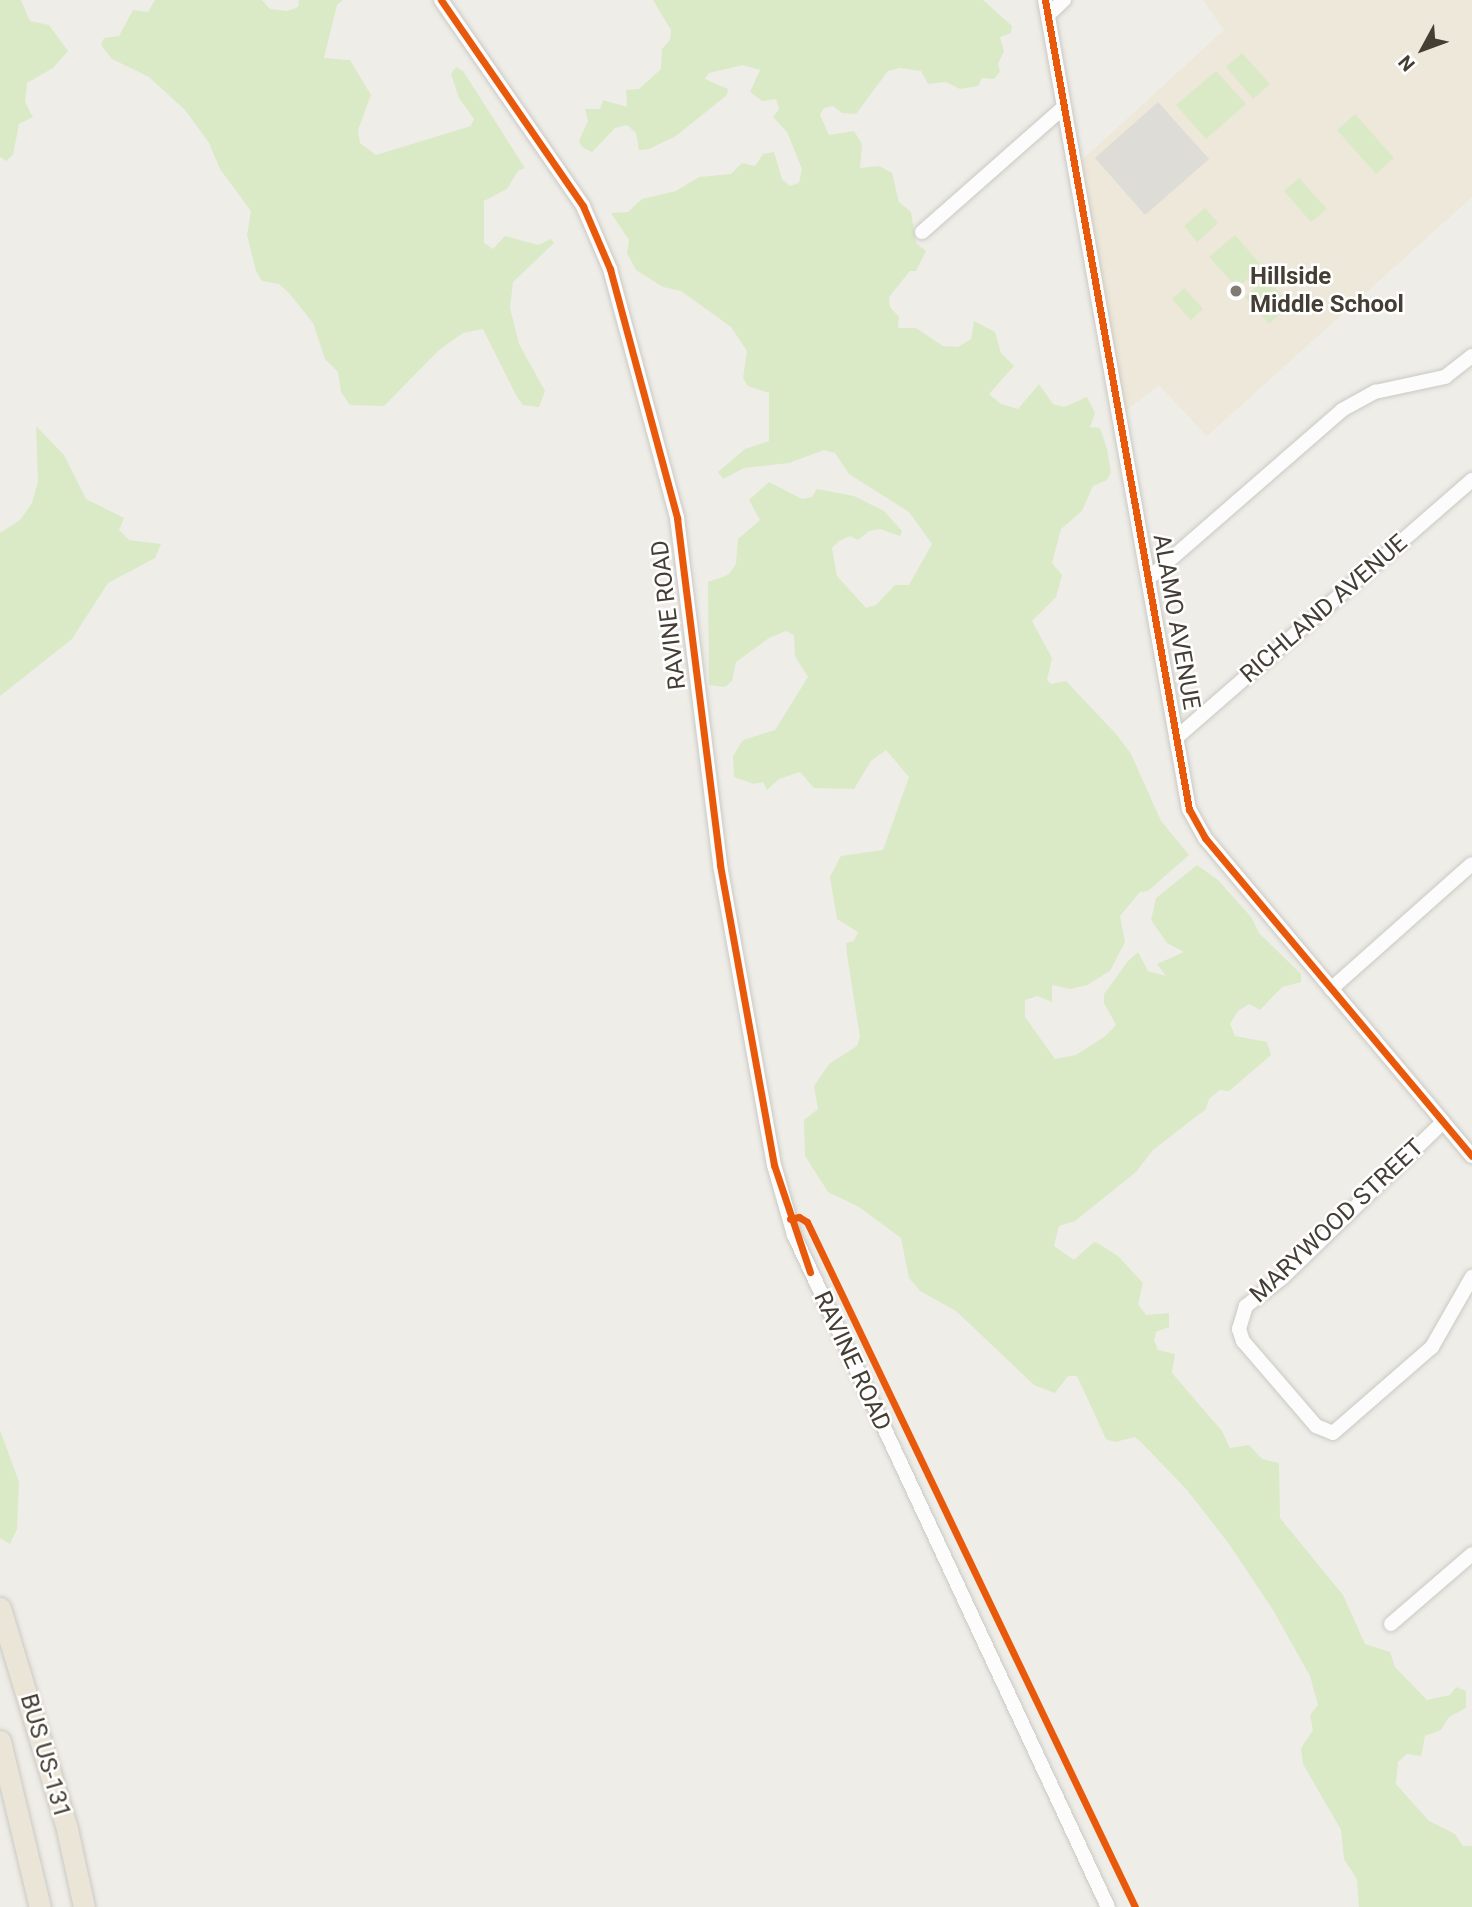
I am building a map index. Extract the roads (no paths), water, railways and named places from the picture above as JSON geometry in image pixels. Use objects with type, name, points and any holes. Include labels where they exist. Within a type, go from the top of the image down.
[{"type":"highway","name":"BUS US-131","points":[[0,1608],[67,1829],[84,1907]]},
{"type":"highway","name":"BUS US-131","points":[[0,1741],[40,1907]]},
{"type":"street","name":"RAVINE ROAD","points":[[441,0],[583,206],[610,269],[677,518],[720,865],[774,1165],[794,1234],[1108,1907]]},
{"type":"street","points":[[1047,7],[1064,0]]},
{"type":"street","name":"ALAMO AVENUE","points":[[1047,7],[1176,738],[1195,824],[1472,1156]]},
{"type":"street","points":[[922,232],[1064,107]]},
{"type":"street","points":[[1149,578],[1342,410],[1375,392],[1445,377],[1472,356]]},
{"type":"street","name":"RICHLAND AVENUE","points":[[1176,738],[1472,480]]},
{"type":"street","points":[[1331,989],[1472,864]]},
{"type":"street","name":"MARYWOOD STREET","points":[[1443,1122],[1282,1278],[1246,1306],[1238,1324],[1243,1341],[1316,1426],[1333,1433],[1432,1347],[1472,1277]]},
{"type":"street","points":[[1391,1624],[1472,1554]]},
{"type":"place","name":"Hillside Middle School","points":[[1236,291]]}]
